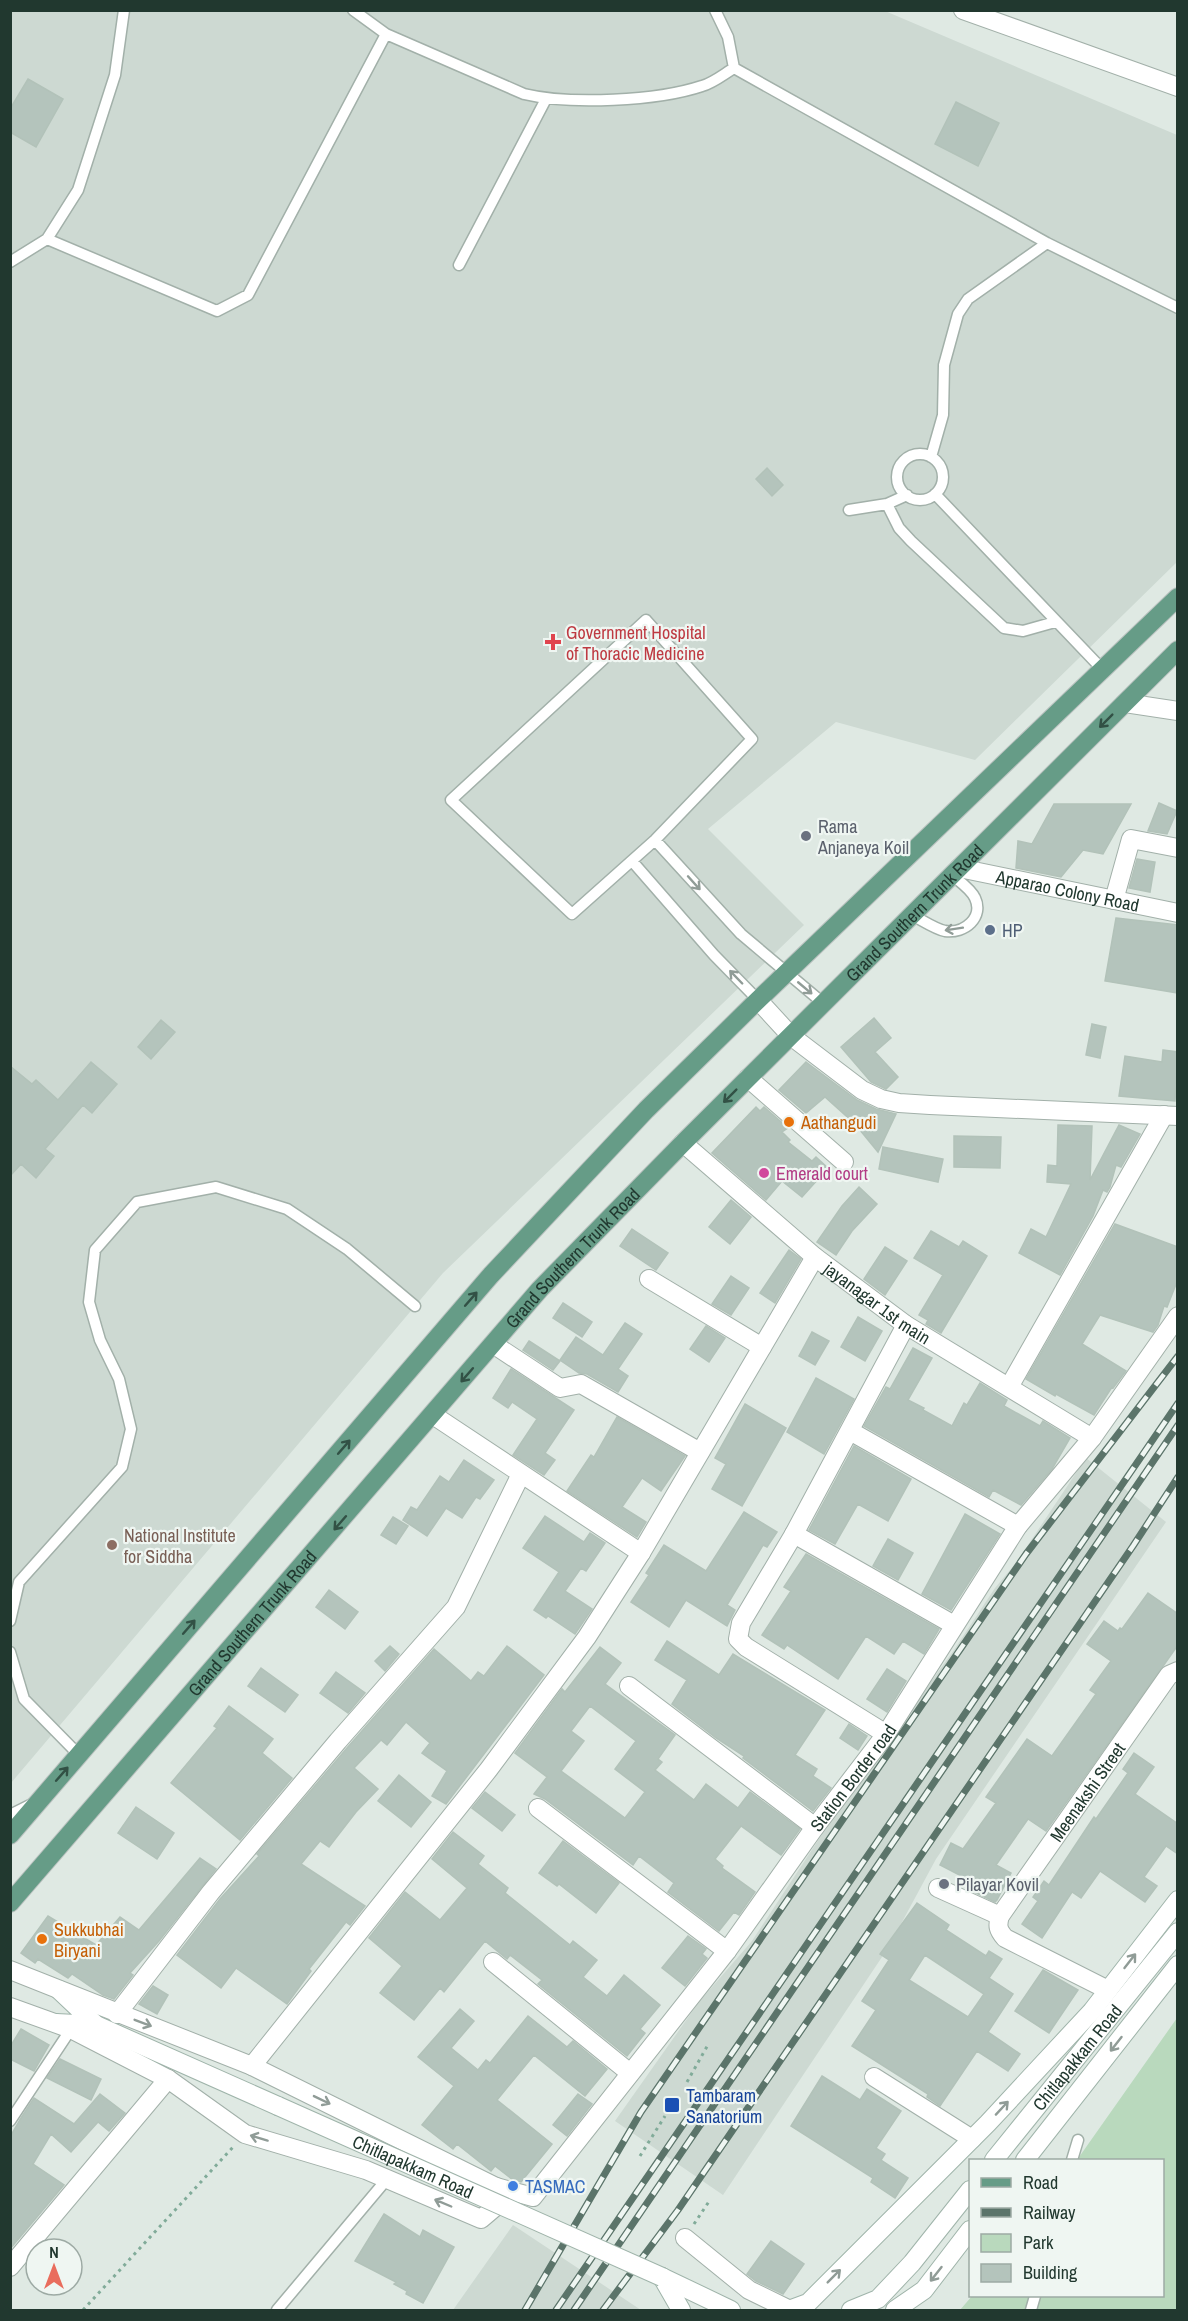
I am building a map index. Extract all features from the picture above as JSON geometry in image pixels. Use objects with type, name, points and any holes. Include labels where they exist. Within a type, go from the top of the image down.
[{"type":"main road","points":[[10,1835],[491,1275],[646,1110],[1178,597]]},
{"type":"main road","name":"Grand Southern Trunk Road","points":[[10,1904],[540,1289],[682,1143],[1178,650]]},
{"type":"street","points":[[963,10],[987,14],[1178,87]]},
{"type":"street","points":[[1125,703],[1178,711]]},
{"type":"street","points":[[1114,900],[1131,839],[1178,848]]},
{"type":"street","name":"Apparao Colony Road","points":[[955,871],[1178,913]]},
{"type":"street","points":[[758,1000],[791,1036],[862,1090],[881,1099],[930,1105],[1171,1116],[1009,1387]]},
{"type":"street","points":[[748,1077],[844,1162]]},
{"type":"street","name":"jayanagar 1st main","points":[[682,1143],[815,1257],[906,1325],[1092,1438]]},
{"type":"street","points":[[252,2066],[489,1770],[587,1637],[641,1554],[815,1257]]},
{"type":"street","points":[[649,1280],[762,1347]]},
{"type":"street","name":"Station Border road","points":[[496,2187],[533,2197],[727,1951],[815,1827],[886,1734],[1018,1526],[1092,1438],[1178,1316]]},
{"type":"street","points":[[886,1734],[746,1647],[738,1639],[741,1623],[794,1534],[906,1325]]},
{"type":"street","points":[[493,1344],[560,1388],[581,1384],[700,1452]]},
{"type":"street","points":[[433,1415],[641,1554]]},
{"type":"street","points":[[849,1431],[1018,1526]]},
{"type":"street","points":[[117,2014],[211,1892],[338,1741],[456,1608],[521,1474]]},
{"type":"street","points":[[794,1534],[954,1626]]},
{"type":"street","name":"Meenakshi Street","points":[[1000,1916],[1169,1675],[1178,1671]]},
{"type":"street","points":[[629,1686],[815,1827]]},
{"type":"street","points":[[538,1808],[727,1951]]},
{"type":"street","points":[[938,1888],[1000,1916],[999,1931],[1005,1938],[1108,1990]]},
{"type":"street","points":[[685,2238],[749,2290],[789,2310],[807,2307],[972,2139],[1084,2019],[1178,1900]]},
{"type":"street","name":"Chitlapakkam Road","points":[[995,2159],[1178,1932]]},
{"type":"street","points":[[493,1962],[630,2073]]},
{"type":"street","points":[[1026,2159],[1178,1965]]},
{"type":"street","points":[[10,1970],[252,2066],[496,2187],[494,2208],[481,2219],[366,2170],[245,2134],[168,2079],[63,2026],[10,2007]]},
{"type":"street","points":[[59,1990],[96,2025]]},
{"type":"street","points":[[63,2026],[96,2025]]},
{"type":"street","name":"Chitlapakkam Road","points":[[96,2025],[662,2277],[730,2310]]},
{"type":"street","points":[[874,2077],[972,2139]]},
{"type":"street","points":[[10,2267],[168,2079]]},
{"type":"street","points":[[850,2310],[878,2299],[912,2263],[969,2191]]},
{"type":"street","points":[[895,2310],[924,2290],[969,2231]]},
{"type":"street","points":[[662,2277],[681,2310]]},
{"type":"lane","points":[[10,261],[47,239],[78,190],[115,75],[124,10]]},
{"type":"lane","points":[[353,10],[386,34],[524,94],[546,99],[637,99],[703,86],[734,68]]},
{"type":"lane","points":[[715,10],[728,37],[734,68],[1047,243],[1178,308]]},
{"type":"lane","points":[[47,239],[217,310],[248,295],[386,34]]},
{"type":"lane","points":[[459,265],[546,99]]},
{"type":"lane","points":[[931,457],[943,415],[944,364],[958,314],[968,299],[1047,243]]},
{"type":"lane","points":[[916,454],[931,457],[937,462],[943,474],[940,489],[935,494],[921,500],[907,495],[898,483],[899,468],[909,457],[916,454]]},
{"type":"lane","points":[[935,494],[1102,669]]},
{"type":"lane","points":[[849,510],[887,504],[907,495]]},
{"type":"lane","points":[[887,504],[899,528],[911,542],[1004,628],[1023,631],[1055,622]]},
{"type":"lane","points":[[646,621],[752,739],[632,861],[572,914],[451,801],[646,621]]},
{"type":"lane","points":[[655,840],[741,934],[824,1003]]},
{"type":"lane","points":[[632,861],[714,955],[758,1000]]},
{"type":"lane","points":[[912,915],[944,931],[959,930],[969,926],[977,915],[978,905],[974,895],[955,871]]},
{"type":"lane","points":[[10,1621],[15,1578],[122,1467],[131,1429],[119,1379],[100,1340],[89,1302],[95,1250],[137,1202],[216,1187],[287,1209],[347,1249],[415,1306]]},
{"type":"lane","points":[[10,1652],[24,1699],[79,1755]]},
{"type":"lane","points":[[10,1815],[40,1800]]},
{"type":"lane","points":[[10,2121],[63,2026]]},
{"type":"lane","points":[[1072,2159],[1078,2140]]},
{"type":"lane","points":[[277,2310],[387,2179]]},
{"type":"path","points":[[687,2082],[709,2043]]},
{"type":"path","points":[[640,2156],[666,2116]]},
{"type":"path","points":[[83,2310],[245,2134]]},
{"type":"path","points":[[704,2209],[710,2200]]},
{"type":"shaded area","name":"Government Hospital of Thoracic Medicine","points":[[11,11],[885,11],[1177,135],[1177,562],[975,760],[836,722],[708,829],[804,925],[443,1273],[11,1783]]},
{"type":"shaded area","name":"Tambaram Sanatorium","points":[[1086,1458],[1166,1522],[936,1859],[888,1948],[723,2195],[615,2121],[699,2002],[752,1941],[844,1801],[954,1650],[995,1588],[1016,1563]]},
{"type":"shaded area","points":[[513,2225],[641,2310],[453,2310]]},
{"type":"green space","points":[[1177,2018],[1177,2310],[960,2310],[971,2297],[1164,2297],[1164,2159],[1078,2159]]},
{"type":"building","points":[[28,79],[63,99],[36,147],[10,132],[10,109]]},
{"type":"building","points":[[956,102],[999,123],[978,166],[935,144]]},
{"type":"building","points":[[767,468],[783,485],[772,496],[756,479]]},
{"type":"building","points":[[1159,803],[1177,811],[1167,834],[1148,831]]},
{"type":"building","points":[[1054,804],[1131,804],[1103,854],[1083,850],[1061,877],[1016,868],[1018,841],[1032,844]]},
{"type":"building","points":[[1137,859],[1155,862],[1150,892],[1129,888]]},
{"type":"building","points":[[1116,918],[1178,925],[1178,993],[1105,981]]},
{"type":"building","points":[[874,1018],[891,1038],[875,1052],[898,1077],[886,1089],[871,1082],[841,1047]]},
{"type":"building","points":[[161,1020],[175,1032],[151,1059],[138,1047]]},
{"type":"building","points":[[1092,1024],[1106,1027],[1100,1058],[1086,1055]]},
{"type":"building","points":[[1163,1050],[1178,1052],[1175,1101],[1119,1096],[1125,1056],[1162,1062]]},
{"type":"building","points":[[91,1062],[117,1084],[92,1113],[83,1105],[45,1149],[54,1156],[36,1178],[21,1164],[10,1176],[10,1066],[32,1084],[36,1080],[58,1100]]},
{"type":"building","points":[[806,1062],[857,1100],[876,1109],[896,1114],[878,1152],[855,1124],[825,1097],[806,1113],[779,1090]]},
{"type":"building","points":[[756,1107],[760,1111],[764,1107],[788,1128],[782,1132],[790,1140],[788,1142],[812,1161],[816,1157],[828,1168],[802,1197],[782,1181],[766,1200],[712,1153]]},
{"type":"building","points":[[1058,1125],[1092,1126],[1090,1180],[1119,1125],[1140,1134],[1121,1167],[1116,1165],[1110,1187],[1107,1192],[1103,1190],[1093,1216],[1060,1275],[1019,1253],[1031,1229],[1046,1237],[1071,1184],[1047,1182],[1048,1165],[1057,1166]]},
{"type":"building","points":[[954,1136],[1001,1137],[1000,1168],[954,1167]]},
{"type":"building","points":[[883,1147],[943,1159],[938,1182],[879,1169]]},
{"type":"building","points":[[859,1187],[877,1204],[852,1231],[836,1255],[817,1242],[842,1206]]},
{"type":"building","points":[[731,1200],[751,1217],[730,1244],[709,1227]]},
{"type":"building","points":[[1115,1224],[1178,1247],[1178,1279],[1167,1307],[1164,1306],[1158,1325],[1153,1332],[1100,1315],[1082,1344],[1126,1371],[1112,1387],[1094,1415],[1026,1379]]},
{"type":"building","points":[[632,1229],[668,1253],[656,1270],[620,1246]]},
{"type":"building","points":[[931,1231],[959,1247],[963,1241],[987,1256],[941,1333],[926,1324],[928,1320],[919,1315],[943,1275],[914,1258]]},
{"type":"building","points":[[885,1247],[907,1261],[885,1295],[864,1279]]},
{"type":"building","points":[[789,1250],[801,1259],[775,1303],[760,1293]]},
{"type":"building","points":[[731,1276],[749,1288],[731,1315],[712,1304]]},
{"type":"building","points":[[563,1303],[592,1322],[582,1337],[553,1318]]},
{"type":"building","points":[[858,1317],[882,1331],[865,1361],[841,1347]]},
{"type":"building","points":[[625,1323],[642,1334],[618,1369],[628,1376],[618,1392],[587,1374],[579,1373],[560,1360],[576,1337],[603,1355]]},
{"type":"building","points":[[706,1326],[725,1338],[709,1362],[690,1349]]},
{"type":"building","points":[[812,1332],[829,1341],[815,1365],[799,1356]]},
{"type":"building","points":[[529,1341],[560,1361],[553,1370],[523,1350]]},
{"type":"building","points":[[913,1348],[932,1358],[908,1400],[924,1408],[923,1410],[952,1426],[964,1403],[967,1405],[980,1383],[1007,1400],[1004,1406],[1040,1426],[1043,1421],[1070,1438],[1052,1469],[1021,1505],[993,1490],[989,1497],[864,1426],[886,1387],[890,1389]]},
{"type":"building","points":[[511,1369],[574,1410],[545,1453],[555,1460],[544,1475],[513,1455],[537,1419],[512,1402],[508,1408],[493,1398]]},
{"type":"building","points":[[816,1378],[854,1399],[824,1454],[787,1432]]},
{"type":"building","points":[[745,1404],[786,1428],[742,1506],[712,1489],[726,1464],[715,1458]]},
{"type":"building","points":[[617,1417],[685,1456],[661,1491],[642,1478],[622,1507],[646,1522],[637,1537],[567,1491],[591,1455],[594,1457]]},
{"type":"building","points":[[854,1446],[911,1479],[888,1521],[858,1504],[835,1544],[809,1530]]},
{"type":"building","points":[[464,1460],[494,1480],[480,1499],[476,1497],[462,1518],[446,1508],[427,1536],[403,1520],[411,1507],[417,1510],[440,1476],[449,1482]]},
{"type":"building","points":[[744,1512],[777,1532],[767,1547],[763,1545],[727,1605],[735,1610],[727,1626],[686,1600],[669,1627],[631,1602],[649,1575],[646,1573],[664,1545],[706,1571]]},
{"type":"building","points":[[965,1514],[1000,1534],[951,1610],[922,1594]]},
{"type":"building","points":[[545,1516],[584,1542],[590,1533],[605,1543],[586,1571],[581,1568],[565,1591],[592,1609],[575,1634],[548,1616],[546,1618],[534,1610],[559,1572],[523,1548]]},
{"type":"building","points":[[393,1517],[408,1526],[396,1544],[381,1535]]},
{"type":"building","points":[[888,1539],[913,1553],[898,1580],[873,1566]]},
{"type":"building","points":[[806,1554],[939,1629],[924,1654],[903,1641],[894,1654],[866,1636],[838,1679],[787,1645],[784,1649],[762,1635],[791,1591],[784,1587]]},
{"type":"building","points":[[329,1590],[358,1612],[345,1629],[316,1607]]},
{"type":"building","points":[[1148,1593],[1178,1614],[1178,1645],[1046,1831],[1028,1819],[996,1865],[1011,1873],[997,1900],[995,1902],[970,1890],[973,1882],[940,1865],[951,1843],[963,1849],[996,1803],[986,1797],[1027,1739],[1052,1756],[1096,1694],[1090,1690],[1111,1661],[1087,1644],[1104,1621],[1118,1631],[1122,1629]]},
{"type":"building","points":[[667,1641],[719,1675],[733,1654],[825,1710],[795,1755],[817,1769],[813,1776],[831,1788],[813,1811],[743,1758],[744,1756],[716,1738],[672,1704],[687,1680],[655,1660]]},
{"type":"building","points":[[390,1646],[399,1654],[385,1671],[375,1661]]},
{"type":"building","points":[[507,1646],[544,1675],[446,1804],[432,1796],[447,1771],[422,1753],[430,1743],[406,1722],[387,1745],[381,1740],[354,1768],[378,1789],[356,1812],[329,1847],[320,1841],[301,1864],[365,1906],[350,1925],[346,1922],[309,1969],[311,1971],[287,2004],[236,1968],[221,1988],[177,1955],[220,1899],[259,1856],[257,1854],[434,1649],[471,1681],[478,1672],[484,1676]]},
{"type":"building","points":[[600,1647],[621,1663],[605,1684],[675,1735],[658,1759],[662,1762],[655,1770],[694,1800],[706,1784],[738,1808],[750,1792],[800,1829],[781,1855],[741,1826],[715,1859],[723,1866],[722,1868],[755,1892],[739,1915],[734,1912],[719,1931],[668,1892],[674,1883],[639,1856],[633,1865],[545,1799],[534,1794],[547,1777],[515,1753],[562,1689],[565,1692]],"holes":[[[590,1706],[636,1741],[615,1769],[645,1792],[625,1818],[561,1771],[584,1741],[571,1731]]]},
{"type":"building","points":[[261,1668],[298,1695],[285,1712],[248,1686]]},
{"type":"building","points":[[887,1669],[906,1681],[887,1712],[867,1699]]},
{"type":"building","points":[[336,1672],[365,1693],[348,1713],[320,1693]]},
{"type":"building","points":[[229,1706],[273,1739],[262,1753],[292,1778],[240,1840],[171,1783],[217,1728],[214,1726]]},
{"type":"building","points":[[849,1724],[867,1736],[858,1750],[840,1738]]},
{"type":"building","points":[[1134,1753],[1154,1767],[1135,1794],[1178,1824],[1178,1854],[1166,1846],[1144,1877],[1157,1886],[1145,1902],[1100,1871],[1081,1898],[1072,1892],[1042,1938],[1022,1924],[1038,1901],[1033,1897],[1044,1881],[1049,1885],[1094,1817],[1096,1819],[1128,1773],[1123,1769]]},
{"type":"building","points":[[399,1775],[431,1802],[411,1827],[378,1801]]},
{"type":"building","points":[[485,1792],[515,1815],[502,1831],[472,1808]]},
{"type":"building","points":[[136,1807],[174,1833],[157,1859],[118,1833]]},
{"type":"building","points":[[453,1832],[484,1856],[478,1864],[508,1888],[505,1893],[570,1945],[573,1941],[597,1960],[583,1977],[607,1996],[624,1975],[660,2005],[640,2029],[645,2033],[627,2056],[538,1984],[542,1980],[510,1955],[507,1959],[485,1941],[444,1992],[440,1988],[414,2020],[380,1993],[402,1966],[369,1938],[405,1892],[440,1920],[467,1888],[432,1859]]},
{"type":"building","points":[[563,1841],[619,1883],[596,1913],[559,1884],[557,1886],[539,1873]]},
{"type":"building","points":[[200,1858],[216,1869],[159,1941],[130,1973],[133,1975],[114,1999],[103,1995],[72,1974],[68,1978],[38,1959],[35,1963],[21,1953],[48,1916],[96,1945],[120,1917],[139,1930]]},
{"type":"building","points":[[917,1903],[949,1925],[946,1930],[986,1956],[989,1951],[1002,1959],[989,1978],[1013,1994],[988,2032],[1020,2054],[1008,2071],[977,2051],[940,2106],[927,2097],[928,2094],[852,2046],[876,2010],[862,2001],[889,1960],[880,1954]],"holes":[[[925,1955],[984,1994],[968,2017],[909,1980]]]},
{"type":"building","points":[[688,1936],[706,1949],[702,1954],[707,1958],[685,1986],[662,1968]]},
{"type":"building","points":[[1043,1970],[1078,1990],[1049,2033],[1015,2011]]},
{"type":"building","points":[[153,1986],[168,1995],[157,2014],[139,2004]]},
{"type":"building","points":[[460,2009],[474,2021],[451,2048],[478,2070],[486,2060],[490,2063],[528,2016],[567,2047],[573,2041],[607,2069],[585,2096],[534,2055],[497,2100],[552,2144],[521,2182],[513,2180],[495,2166],[491,2171],[457,2144],[453,2149],[422,2125],[454,2086],[418,2057]]},
{"type":"building","points":[[21,2029],[49,2045],[34,2071],[10,2059],[10,2047]]},
{"type":"building","points":[[60,2059],[101,2079],[91,2100],[47,2078]]},
{"type":"building","points":[[822,2076],[860,2100],[867,2089],[901,2111],[876,2148],[885,2154],[881,2160],[908,2178],[895,2198],[871,2182],[873,2178],[791,2126]]},
{"type":"building","points":[[100,2094],[125,2113],[109,2131],[98,2122],[71,2152],[51,2134],[33,2164],[64,2185],[10,2249],[10,2137],[21,2118],[34,2098],[74,2124]]},
{"type":"building","points":[[578,2094],[592,2104],[567,2136],[553,2125]]},
{"type":"building","points":[[384,2214],[420,2237],[423,2230],[454,2247],[423,2303],[406,2294],[407,2291],[394,2284],[396,2282],[355,2261]]},
{"type":"building","points":[[771,2241],[804,2264],[783,2294],[747,2274]]},
{"type":"railway","points":[[525,2310],[641,2112],[1026,1554],[1178,1356]]},
{"type":"railway","points":[[556,2310],[1178,1403]]},
{"type":"railway","points":[[574,2310],[1178,1425]]},
{"type":"railway","points":[[603,2310],[678,2210],[1178,1477]]},
{"type":"place","name":"Government Hospital of Thoracic Medicine","points":[[553,642]]},
{"type":"place","name":"Rama Anjaneya Koil","points":[[806,836]]},
{"type":"place","name":"HP","points":[[990,930]]},
{"type":"place","name":"Aathangudi","points":[[789,1122]]},
{"type":"place","name":"Emerald court","points":[[764,1173]]},
{"type":"place","name":"National Institute for Siddha","points":[[112,1545]]},
{"type":"place","name":"Pilayar Kovil","points":[[944,1884]]},
{"type":"place","name":"Sukkubhai Biryani","points":[[42,1939]]},
{"type":"place","name":"Tambaram Sanatorium","points":[[672,2105]]},
{"type":"place","name":"TASMAC","points":[[513,2186]]}]
